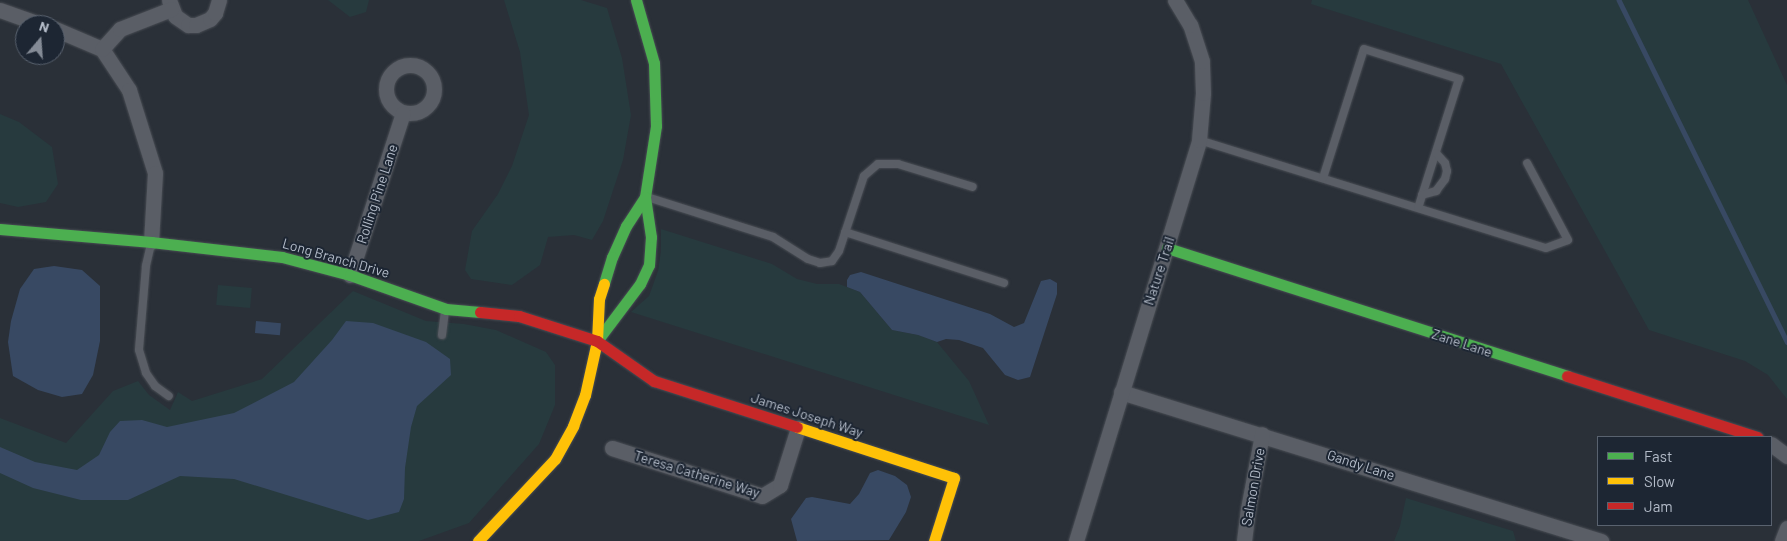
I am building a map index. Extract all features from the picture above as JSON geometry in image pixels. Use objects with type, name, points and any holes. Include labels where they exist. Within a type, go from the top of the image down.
[{"type":"street","points":[[102,49],[120,29],[170,5],[180,21],[196,25],[210,19],[215,13],[219,0]]},
{"type":"street","points":[[597,341],[640,284],[649,265],[650,237],[645,197],[656,126],[654,63],[636,0]]},
{"type":"street","name":"Nature Trail","points":[[1076,541],[1199,140],[1203,93],[1202,61],[1190,25],[1180,3]]},
{"type":"street","points":[[0,10],[15,15]]},
{"type":"street","points":[[65,34],[102,49],[129,90],[155,173],[151,242]]},
{"type":"street","name":"Rolling Pine Lane","points":[[350,275],[403,113]]},
{"type":"street","points":[[478,541],[555,459],[573,426],[585,395],[597,341],[599,299],[612,257],[626,226],[645,197]]},
{"type":"street","name":"Long Branch Drive","points":[[0,229],[151,242],[282,257],[350,275],[446,309],[519,316],[597,341]]},
{"type":"street","name":"Zane Lane","points":[[1167,248],[1754,436]]},
{"type":"street","name":"James Joseph Way","points":[[597,341],[654,381],[954,478],[934,541]]},
{"type":"street","name":"Gandy Lane","points":[[1121,392],[1262,434],[1601,541]]},
{"type":"street","name":"Teresa Catherine Way","points":[[612,448],[762,496],[780,485],[798,428]]},
{"type":"street","name":"Salmon Drive","points":[[1244,541],[1262,434]]},
{"type":"street","points":[[1772,445],[1787,456]]},
{"type":"street","points":[[1782,541],[1787,528]]},
{"type":"lane","points":[[1323,178],[1364,49],[1459,79],[1418,208]]},
{"type":"lane","points":[[1199,140],[1546,248],[1568,240],[1527,163]]},
{"type":"lane","points":[[1422,195],[1436,191],[1445,179],[1446,163],[1436,153]]},
{"type":"lane","points":[[645,197],[773,237],[808,259],[820,263],[832,261],[839,251],[864,176],[878,164],[898,164],[973,187]]},
{"type":"lane","points":[[845,232],[1004,282]]},
{"type":"lane","points":[[151,242],[146,266],[139,350],[146,373],[155,386],[169,396]]},
{"type":"lane","points":[[442,335],[446,309]]},
{"type":"green space","points":[[328,0],[369,0],[366,12],[350,17]]},
{"type":"green space","points":[[504,0],[581,0],[607,8],[622,58],[631,115],[623,160],[603,221],[592,240],[574,235],[548,237],[540,265],[512,285],[471,279],[465,270],[472,231],[498,194],[512,166],[529,115],[520,52]]},
{"type":"green space","points":[[1312,0],[1748,0],[1787,85],[1787,399],[1768,375],[1745,361],[1649,330],[1501,64],[1311,4]]},
{"type":"green space","points":[[0,114],[19,122],[52,147],[58,184],[46,202],[18,207],[0,203]]},
{"type":"green space","points":[[661,229],[772,264],[797,279],[817,284],[839,284],[860,292],[892,330],[918,335],[937,342],[969,381],[989,425],[631,312],[649,296],[658,271],[661,251]]},
{"type":"green space","points":[[218,285],[252,288],[250,308],[216,305]]},
{"type":"green space","points":[[353,291],[426,321],[464,324],[496,330],[546,352],[555,365],[555,405],[539,444],[469,523],[419,541],[0,541],[0,418],[66,443],[113,391],[138,381],[149,395],[170,410],[178,392],[192,401],[262,379]]},
{"type":"green space","points":[[1406,498],[1513,531],[1516,541],[1394,541],[1400,526]]},
{"type":"water","points":[[54,266],[82,270],[100,286],[100,341],[93,375],[82,394],[62,397],[38,390],[13,376],[8,342],[11,321],[20,289],[34,269]]},
{"type":"water","points":[[861,272],[990,314],[1014,327],[1024,323],[1041,281],[1050,279],[1057,283],[1057,294],[1030,377],[1018,380],[1005,375],[983,348],[959,340],[946,339],[937,342],[918,335],[892,330],[860,292],[847,287],[847,280],[850,275]]},
{"type":"water","points":[[256,321],[281,323],[280,335],[255,333]]},
{"type":"water","points":[[346,321],[373,323],[426,342],[450,359],[451,375],[417,406],[411,427],[405,468],[404,499],[399,512],[368,520],[234,479],[180,476],[128,500],[81,500],[33,488],[0,473],[0,447],[35,462],[77,470],[99,455],[110,432],[120,421],[142,420],[167,427],[234,413],[294,382],[332,340]]},
{"type":"water","points":[[878,470],[895,476],[907,485],[911,497],[906,512],[889,540],[797,541],[791,519],[806,498],[812,497],[850,504],[859,494],[870,473]]},
{"type":"waterway","points":[[1619,0],[1787,342]]},
{"type":"traffic: fast","points":[[636,0],[654,63],[656,126],[645,197]]},
{"type":"traffic: fast","points":[[597,341],[640,284],[649,265],[651,237],[645,197],[626,226],[612,257],[604,284]]},
{"type":"traffic: fast","points":[[0,229],[151,242],[282,257],[350,275],[446,309],[480,312]]},
{"type":"traffic: fast","points":[[1167,248],[1567,376]]},
{"type":"traffic: slow","points":[[478,541],[555,459],[573,426],[585,395],[597,341],[599,299],[604,284]]},
{"type":"traffic: slow","points":[[797,427],[954,478],[934,541]]},
{"type":"traffic: jam","points":[[480,312],[519,316],[597,341],[654,381],[797,427]]},
{"type":"traffic: jam","points":[[1567,376],[1754,436]]}]
